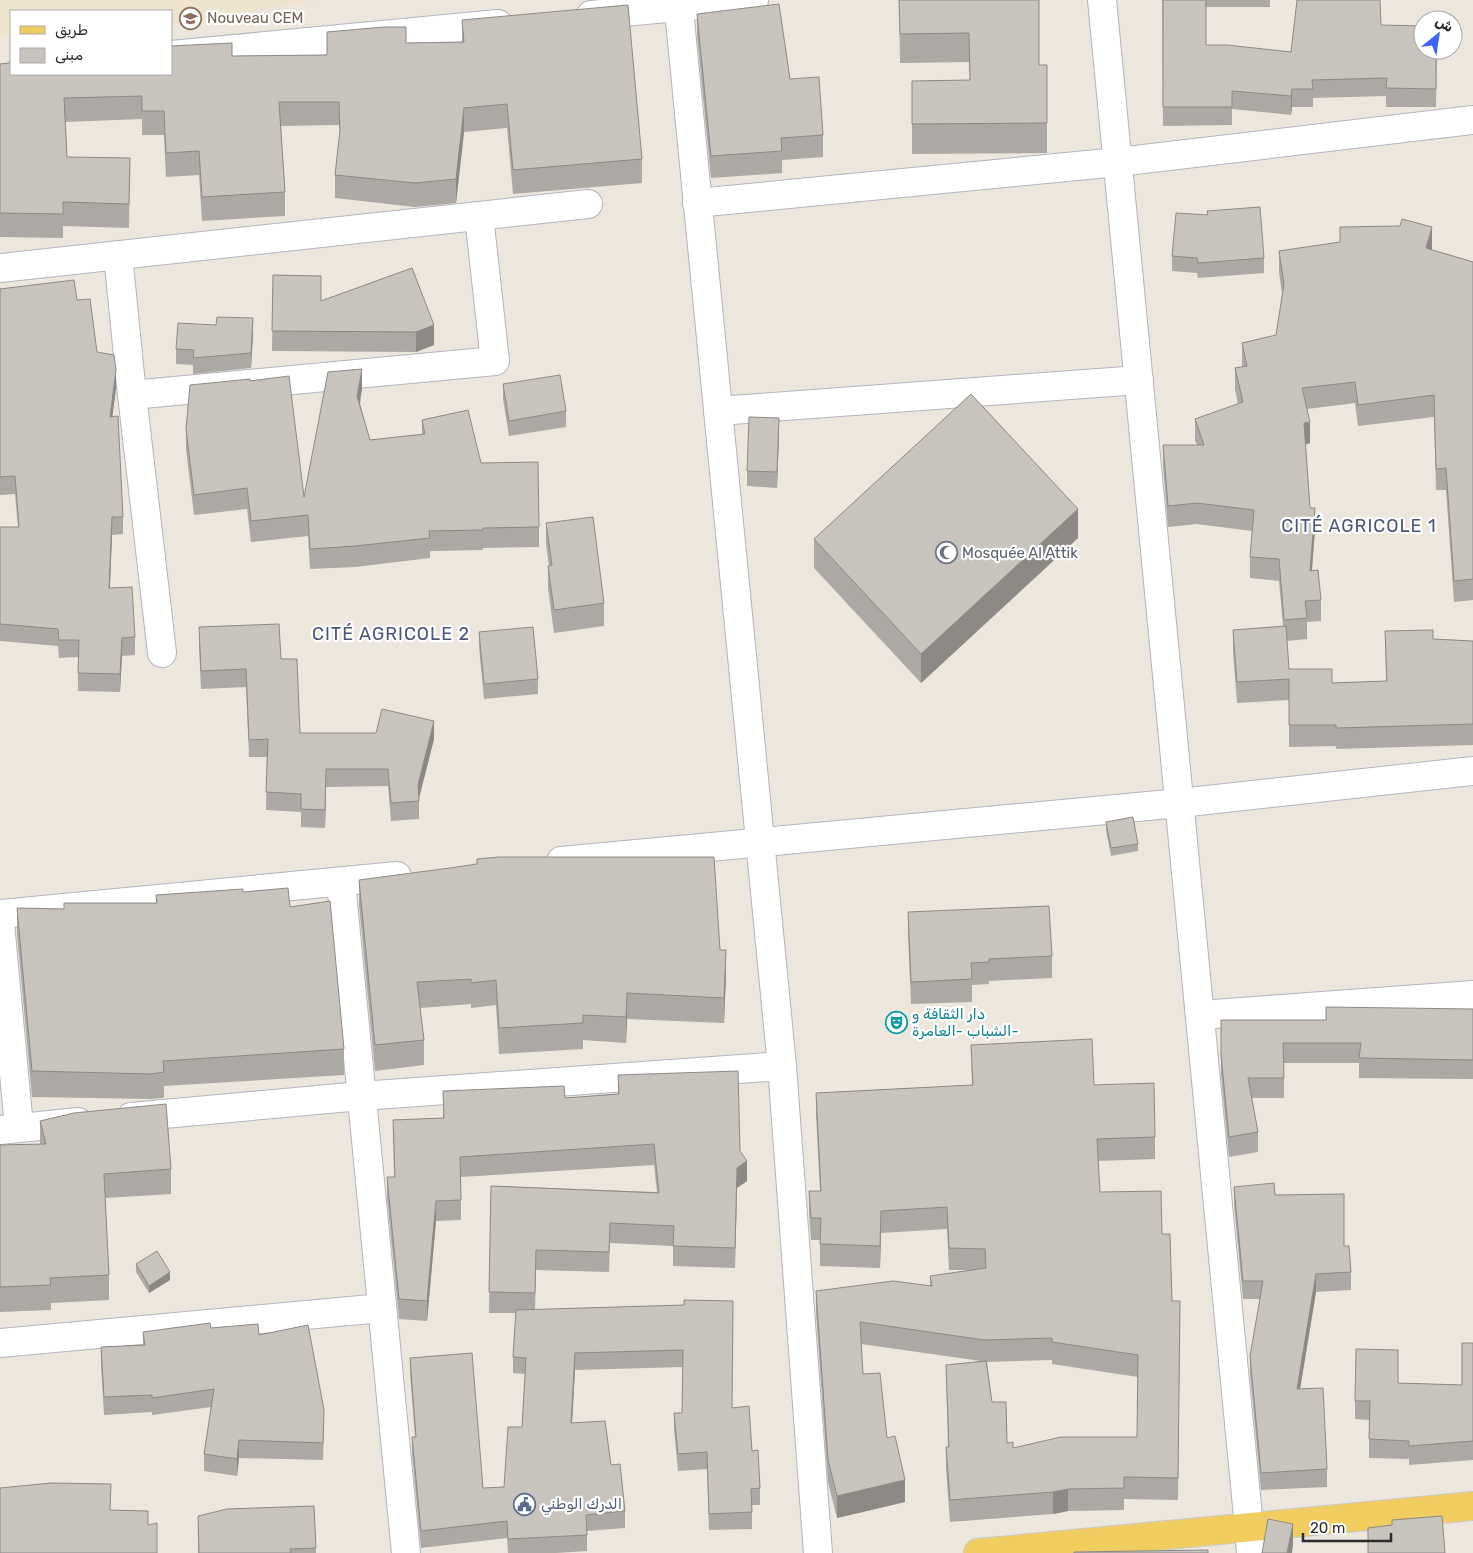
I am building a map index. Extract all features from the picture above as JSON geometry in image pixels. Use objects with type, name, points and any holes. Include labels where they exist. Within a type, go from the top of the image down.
[{"type":"main road","points":[[978,1553],[1250,1540],[1473,1506]]},
{"type":"street","points":[[569,17],[678,4],[754,0]]},
{"type":"street","points":[[1102,0],[1250,1540]]},
{"type":"street","points":[[678,4],[782,1066],[818,1553]]},
{"type":"street","points":[[172,55],[519,22]]},
{"type":"street","points":[[697,203],[1118,162],[1473,120]]},
{"type":"street","points":[[0,268],[588,204]]},
{"type":"street","points":[[132,395],[494,361],[479,216]]},
{"type":"street","points":[[118,255],[162,653]]},
{"type":"street","points":[[718,412],[1139,380]]},
{"type":"street","points":[[536,863],[1180,803],[1473,771]]},
{"type":"street","points":[[0,914],[419,874]]},
{"type":"street","points":[[341,882],[406,1553]]},
{"type":"street","points":[[0,923],[10,1129],[362,1096],[782,1066]]},
{"type":"street","points":[[1200,1015],[1473,995]]},
{"type":"street","points":[[0,1343],[382,1308]]},
{"type":"shaded area","name":"Nouveau CEM","points":[[0,0],[316,0],[172,25],[172,10],[10,10],[10,37],[0,37]]},
{"type":"building","points":[[899,0],[1039,0],[1039,65],[1047,65],[1047,123],[912,124],[912,81],[970,80],[969,33],[900,34]]},
{"type":"building","points":[[1163,0],[1206,0],[1206,45],[1227,45],[1291,52],[1297,0],[1380,0],[1381,25],[1413,26],[1413,60],[1436,60],[1436,89],[1386,88],[1387,78],[1312,80],[1313,89],[1292,89],[1291,96],[1232,91],[1232,107],[1163,107]]},
{"type":"building","points":[[779,4],[790,79],[819,77],[823,135],[781,138],[782,151],[711,156],[697,14]]},
{"type":"building","points":[[628,5],[642,159],[513,170],[507,104],[464,108],[456,179],[415,183],[335,175],[340,130],[339,102],[279,102],[285,192],[202,197],[199,151],[166,153],[164,111],[142,111],[142,96],[64,98],[67,157],[130,158],[129,204],[63,202],[63,214],[0,213],[0,64],[10,62],[10,75],[172,75],[172,46],[232,43],[232,56],[327,55],[327,32],[406,27],[406,43],[464,42],[462,20]]},
{"type":"building","points":[[1260,207],[1264,258],[1198,263],[1197,258],[1172,256],[1176,213],[1208,215],[1207,211]]},
{"type":"building","points":[[1402,219],[1432,227],[1426,248],[1473,262],[1473,579],[1454,581],[1446,468],[1436,469],[1434,395],[1358,405],[1355,382],[1302,388],[1310,422],[1304,423],[1310,508],[1315,508],[1310,571],[1318,570],[1321,600],[1305,601],[1307,618],[1284,620],[1279,559],[1250,557],[1254,510],[1197,503],[1168,506],[1163,445],[1204,445],[1195,419],[1243,402],[1235,368],[1247,366],[1242,343],[1276,335],[1284,284],[1279,251],[1340,242],[1340,227],[1400,226]]},
{"type":"building","points":[[412,268],[434,325],[416,332],[272,331],[273,275],[321,276],[321,301]]},
{"type":"building","points":[[74,280],[77,300],[90,299],[97,352],[114,355],[116,370],[110,417],[118,416],[123,517],[112,517],[109,588],[132,587],[135,637],[122,638],[120,674],[78,673],[79,640],[59,640],[58,629],[0,624],[0,527],[19,527],[15,476],[0,477],[0,289]]},
{"type":"building","points":[[217,317],[253,318],[251,353],[193,358],[194,350],[176,349],[178,323],[216,325]]},
{"type":"building","points":[[362,369],[357,396],[370,440],[425,434],[422,420],[468,410],[481,463],[538,462],[539,527],[429,531],[430,538],[310,549],[308,515],[251,521],[247,488],[194,495],[186,429],[190,385],[289,376],[304,497],[328,372]]},
{"type":"building","points":[[560,375],[566,411],[509,421],[503,384]]},
{"type":"building","name":"Mosquée Al Attik","points":[[971,394],[1078,509],[921,654],[814,539]]},
{"type":"building","points":[[749,417],[779,418],[777,472],[747,471]]},
{"type":"building","points":[[593,517],[604,603],[554,610],[548,566],[552,565],[546,523]]},
{"type":"building","points":[[279,624],[281,659],[297,659],[300,733],[376,733],[382,709],[434,721],[418,785],[419,801],[391,803],[388,769],[326,769],[325,810],[301,809],[301,794],[266,792],[268,739],[249,740],[246,669],[201,671],[199,627]]},
{"type":"building","points":[[1286,626],[1289,669],[1332,669],[1332,683],[1387,681],[1385,631],[1433,630],[1433,639],[1473,641],[1473,724],[1336,728],[1336,725],[1289,725],[1289,679],[1237,682],[1233,630]]},
{"type":"building","points":[[533,627],[538,679],[484,684],[479,632]]},
{"type":"building","points":[[1133,817],[1138,844],[1111,848],[1106,822]]},
{"type":"building","points":[[499,857],[714,857],[720,950],[726,950],[724,998],[627,993],[626,1017],[583,1015],[583,1023],[499,1028],[496,980],[471,983],[471,979],[417,982],[424,1040],[375,1045],[359,880],[477,864],[477,859]]},
{"type":"building","points":[[288,888],[290,907],[330,901],[344,1049],[163,1061],[164,1072],[151,1074],[32,1071],[17,908],[64,909],[64,903],[157,903],[156,895],[243,889],[243,892]]},
{"type":"building","points":[[1049,906],[1052,956],[989,959],[989,962],[971,963],[972,979],[911,982],[908,912]]},
{"type":"building","points":[[1326,1007],[1473,1009],[1473,1060],[1359,1058],[1361,1043],[1283,1043],[1284,1078],[1248,1078],[1258,1132],[1229,1137],[1221,1055],[1221,1020],[1326,1020]]},
{"type":"building","points":[[1092,1039],[1094,1085],[1154,1083],[1155,1137],[1097,1139],[1100,1192],[1161,1191],[1162,1234],[1170,1234],[1172,1301],[1180,1301],[1178,1478],[1124,1477],[1124,1488],[1068,1489],[1053,1492],[950,1500],[946,1447],[949,1447],[946,1365],[986,1361],[992,1402],[1006,1402],[1007,1443],[1013,1442],[1013,1448],[1061,1437],[1137,1437],[1138,1355],[1052,1342],[1052,1338],[984,1340],[860,1322],[863,1374],[880,1373],[887,1438],[895,1436],[905,1480],[837,1496],[828,1460],[816,1291],[893,1281],[932,1286],[930,1276],[986,1268],[985,1249],[949,1248],[947,1207],[881,1211],[880,1246],[820,1244],[821,1218],[811,1218],[809,1191],[821,1191],[816,1093],[973,1085],[971,1045]]},
{"type":"building","points":[[738,1071],[740,1151],[747,1161],[737,1168],[735,1248],[673,1246],[674,1226],[610,1223],[609,1252],[536,1250],[535,1293],[489,1292],[491,1186],[659,1193],[654,1144],[460,1157],[461,1200],[436,1201],[427,1301],[399,1299],[387,1177],[395,1177],[393,1120],[444,1118],[443,1091],[564,1086],[565,1098],[619,1094],[618,1075]]},
{"type":"building","points":[[166,1104],[171,1169],[104,1174],[109,1275],[50,1278],[51,1285],[0,1287],[0,1145],[46,1144],[40,1121],[74,1113]]},
{"type":"building","points":[[1274,1183],[1275,1195],[1344,1194],[1344,1246],[1349,1246],[1351,1272],[1316,1274],[1297,1389],[1323,1388],[1327,1469],[1261,1473],[1250,1356],[1263,1281],[1243,1281],[1234,1187]]},
{"type":"building","points":[[157,1251],[170,1272],[149,1286],[136,1264]]},
{"type":"building","points":[[684,1300],[733,1301],[732,1408],[749,1406],[752,1451],[758,1450],[760,1488],[751,1489],[752,1512],[709,1514],[707,1452],[678,1454],[674,1413],[682,1413],[683,1350],[575,1353],[571,1423],[605,1421],[611,1465],[620,1464],[625,1511],[586,1515],[587,1535],[508,1539],[507,1521],[421,1531],[412,1437],[416,1437],[410,1358],[472,1353],[483,1488],[504,1487],[508,1427],[522,1427],[526,1358],[513,1357],[516,1310],[684,1305]]},
{"type":"building","points":[[210,1323],[211,1328],[258,1324],[259,1335],[308,1325],[324,1410],[323,1443],[239,1440],[237,1459],[204,1454],[214,1389],[152,1398],[152,1395],[104,1397],[101,1347],[145,1345],[143,1332]]},
{"type":"building","points":[[1462,1343],[1473,1343],[1473,1441],[1409,1446],[1409,1441],[1369,1439],[1370,1401],[1355,1401],[1356,1349],[1398,1350],[1398,1383],[1462,1385]]},
{"type":"building","points":[[51,1483],[111,1484],[110,1510],[148,1511],[148,1525],[157,1523],[157,1553],[0,1553],[0,1488]]},
{"type":"building","points":[[314,1506],[316,1548],[290,1549],[291,1553],[199,1553],[198,1516],[227,1509]]},
{"type":"building","points":[[1442,1516],[1445,1553],[1368,1553],[1368,1528],[1392,1525],[1392,1520]]},
{"type":"building","points":[[1268,1519],[1293,1524],[1287,1553],[1262,1553]]},
{"type":"building","points":[[1208,1550],[1208,1553],[1074,1553],[1074,1552]]},
{"type":"place","name":"Nouveau CEM","points":[[191,18]]},
{"type":"place","name":"Mosquée Al Attik","points":[[946,553]]},
{"type":"place","name":"دار الثقافة و الشباب -العامرة-","points":[[896,1023]]},
{"type":"place","name":"الدرك الوطني","points":[[525,1504]]},
{"type":"district","name":"CITÉ AGRICOLE 1","points":[[1359,526]]},
{"type":"district","name":"CITÉ AGRICOLE 2","points":[[391,634]]}]
